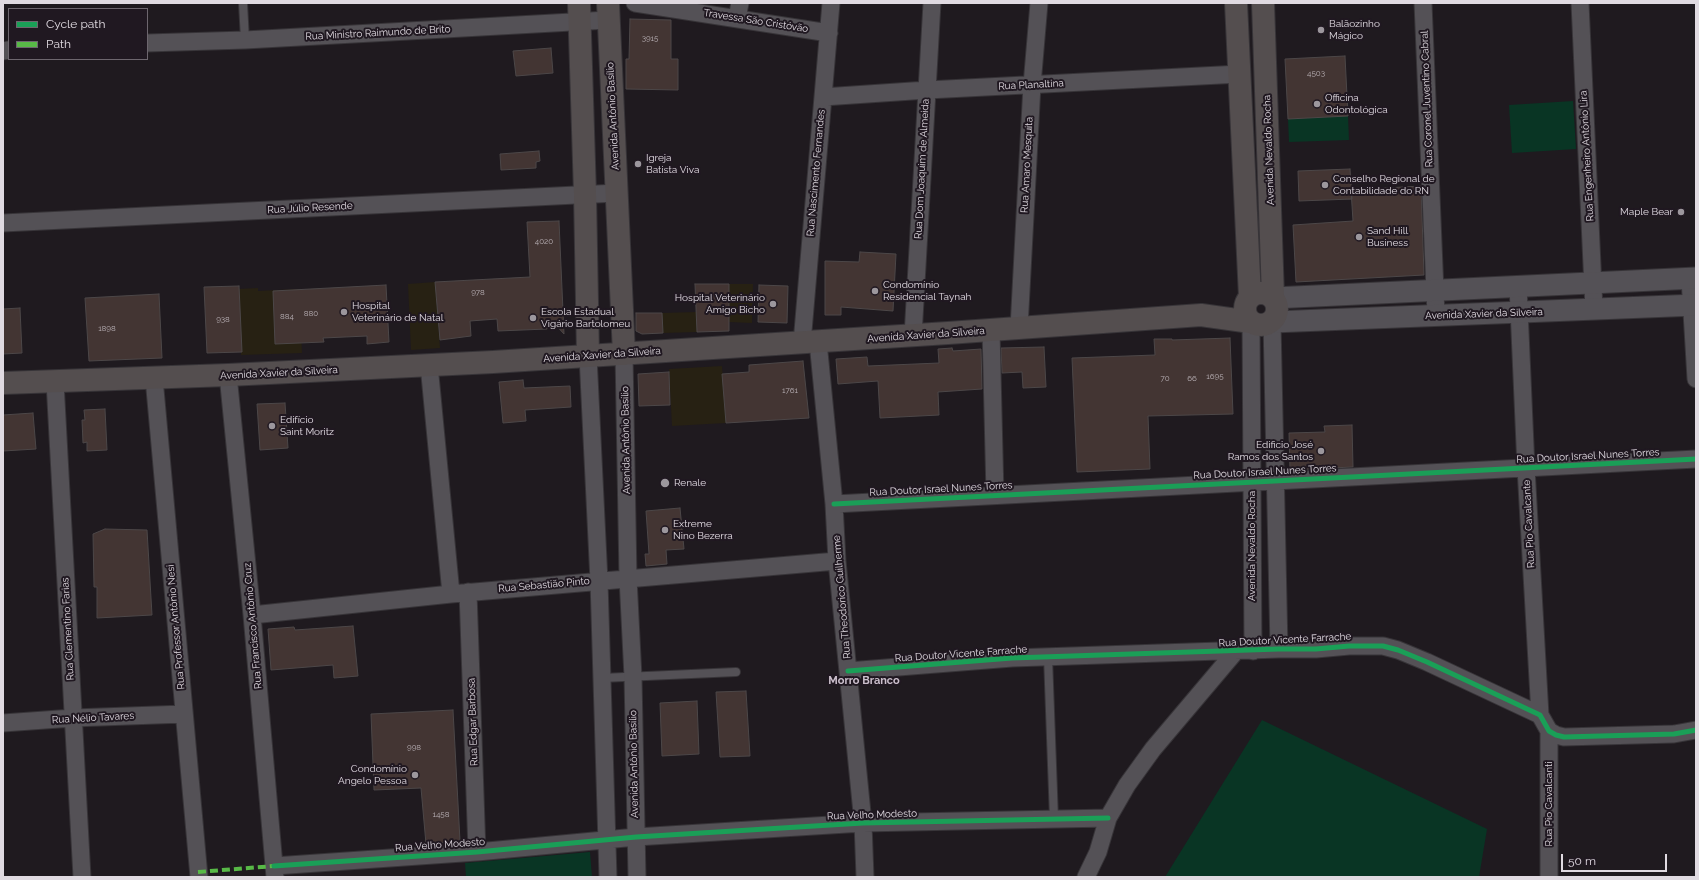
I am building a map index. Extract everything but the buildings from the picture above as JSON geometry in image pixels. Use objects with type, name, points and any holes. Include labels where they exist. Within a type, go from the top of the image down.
[{"type":"main road","points":[[1236,3],[1250,298],[1245,307],[1245,313],[1262,322],[1278,310],[1273,298],[1268,294],[1262,293],[1250,298]]},
{"type":"main road","name":"Avenida Nevaldo Rocha","points":[[1263,3],[1273,298]]},
{"type":"main road","points":[[579,12],[586,194],[588,356]]},
{"type":"main road","name":"Avenida Antônio Basílio","points":[[608,12],[624,354]]},
{"type":"main road","name":"Avenida Xavier da Silveira","points":[[1201,314],[1250,298]]},
{"type":"main road","name":"Avenida Xavier da Silveira","points":[[3,384],[228,375],[624,354],[913,336],[1201,314],[1262,322]]},
{"type":"street","name":"Travessa São Cristóvão","points":[[635,3],[739,10],[829,33]]},
{"type":"street","name":"Rua Nascimento Fernandes","points":[[810,342],[823,97],[831,3]]},
{"type":"street","name":"Rua Dom Joaquim de Almeida","points":[[913,336],[932,3]]},
{"type":"street","name":"Rua Amaro Mesquita","points":[[1019,328],[1032,85],[1039,3]]},
{"type":"street","name":"Rua Coronel Juventino Cabral","points":[[1423,3],[1436,315]]},
{"type":"street","name":"Rua Engenheiro Antônio Lira","points":[[1580,3],[1594,309]]},
{"type":"street","name":"Rua Ministro Raimundo de Brito","points":[[148,42],[245,40],[579,12],[608,12]]},
{"type":"street","name":"Rua Planaltina","points":[[823,97],[927,90],[1240,74]]},
{"type":"street","name":"Rua Júlio Resende","points":[[3,223],[617,193]]},
{"type":"street","points":[[1273,298],[1592,282],[1693,279],[1696,379]]},
{"type":"street","name":"Rua Pio Cavalcante","points":[[1518,286],[1526,468],[1540,715]]},
{"type":"street","name":"Avenida Xavier da Silveira","points":[[1262,322],[1694,306]]},
{"type":"street","points":[[1262,322],[1276,481],[1278,649]]},
{"type":"street","name":"Avenida Nevaldo Rocha","points":[[1253,650],[1252,482],[1262,322]]},
{"type":"street","points":[[991,330],[995,495]]},
{"type":"street","name":"Rua Theodorico Guilherme","points":[[810,342],[834,504],[837,561],[863,823],[865,877]]},
{"type":"street","name":"Avenida Antônio Basílio","points":[[624,354],[628,578],[633,677],[637,877]]},
{"type":"street","points":[[588,356],[599,580],[608,877]]},
{"type":"street","points":[[429,365],[451,594]]},
{"type":"street","name":"Rua Francisco Antônio Cruz","points":[[228,375],[252,615],[274,872]]},
{"type":"street","name":"Rua Professor Antônio Nesi","points":[[154,378],[199,877]]},
{"type":"street","name":"Rua Clementino Farias","points":[[55,382],[82,877]]},
{"type":"street","name":"Rua Doutor Israel Nunes Torres","points":[[834,504],[1696,459]]},
{"type":"street","name":"Rua Sebastião Pinto","points":[[252,615],[468,592],[837,561]]},
{"type":"street","name":"Rua Edgar Barbosa","points":[[468,592],[477,852]]},
{"type":"street","name":"Rua Doutor Vicente Farrache","points":[[848,671],[1012,658],[1235,652],[1278,649],[1316,650],[1349,646],[1383,646],[1398,650],[1427,662],[1540,715]]},
{"type":"street","points":[[1086,877],[1098,852],[1108,818],[1127,785],[1153,750],[1235,652]]},
{"type":"street","name":"Rua Nélio Tavares","points":[[3,723],[73,718],[184,714]]},
{"type":"street","points":[[1540,715],[1549,731],[1564,737],[1674,734],[1696,730]]},
{"type":"street","name":"Rua Pio Cavalcanti","points":[[1549,731],[1550,877]]},
{"type":"street","name":"Rua Velho Modesto","points":[[274,872],[636,837],[863,823],[981,822],[1108,818]]},
{"type":"lane","points":[[243,3],[245,40]]},
{"type":"lane","points":[[1048,657],[1054,819]]},
{"type":"lane","points":[[602,678],[736,672]]},
{"type":"shaded area","points":[[435,282],[440,348],[411,350],[408,284]]},
{"type":"shaded area","points":[[729,284],[753,284],[752,323],[729,322]]},
{"type":"shaded area","points":[[258,288],[258,291],[299,289],[302,353],[241,355],[239,289]]},
{"type":"shaded area","points":[[696,312],[697,332],[663,333],[662,313]]},
{"type":"shaded area","points":[[722,366],[726,423],[672,426],[669,369]]},
{"type":"green space","points":[[1573,101],[1576,149],[1512,153],[1509,105]]},
{"type":"green space","points":[[1348,116],[1349,140],[1289,142],[1288,119]]},
{"type":"green space","points":[[1262,720],[1487,829],[1479,877],[1165,877]]},
{"type":"green space","points":[[590,852],[592,877],[466,877],[465,863]]},
{"type":"marked path","points":[[198,872],[274,866]]},
{"type":"cycle path","points":[[834,504],[1696,459]]},
{"type":"cycle path","points":[[848,671],[1012,658],[1383,646],[1398,650],[1427,662],[1540,715],[1549,731],[1556,735],[1564,737],[1674,734],[1696,730]]},
{"type":"cycle path","points":[[274,866],[477,852],[636,837],[863,823],[1108,818]]},
{"type":"place","name":"Balãozinho Mágico","points":[[1321,30]]},
{"type":"place","name":"Officina Odontológica","points":[[1317,104]]},
{"type":"place","name":"Igreja Batista Viva","points":[[638,164]]},
{"type":"place","name":"Conselho Regional de Contabilidade do RN","points":[[1325,185]]},
{"type":"place","name":"Maple Bear","points":[[1681,212]]},
{"type":"place","name":"Sand Hill Business","points":[[1359,237]]},
{"type":"place","name":"Condomínio Residencial Taynah","points":[[875,291]]},
{"type":"place","name":"Hospital Veterinário Amigo Bicho","points":[[773,304]]},
{"type":"place","name":"Hospital Veterinário de Natal","points":[[344,312]]},
{"type":"place","name":"Escola Estadual Vigário Bartolomeu","points":[[533,318]]},
{"type":"place","name":"Edifício Saint Moritz","points":[[272,426]]},
{"type":"place","name":"Edificio José Ramos dos Santos","points":[[1321,451]]},
{"type":"place","name":"Renale","points":[[665,483]]},
{"type":"place","name":"Extreme Nino Bezerra","points":[[665,530]]},
{"type":"place","name":"Condomínio Angelo Pessoa","points":[[415,775]]},
{"type":"district","name":"Morro Branco","points":[[864,681]]}]
